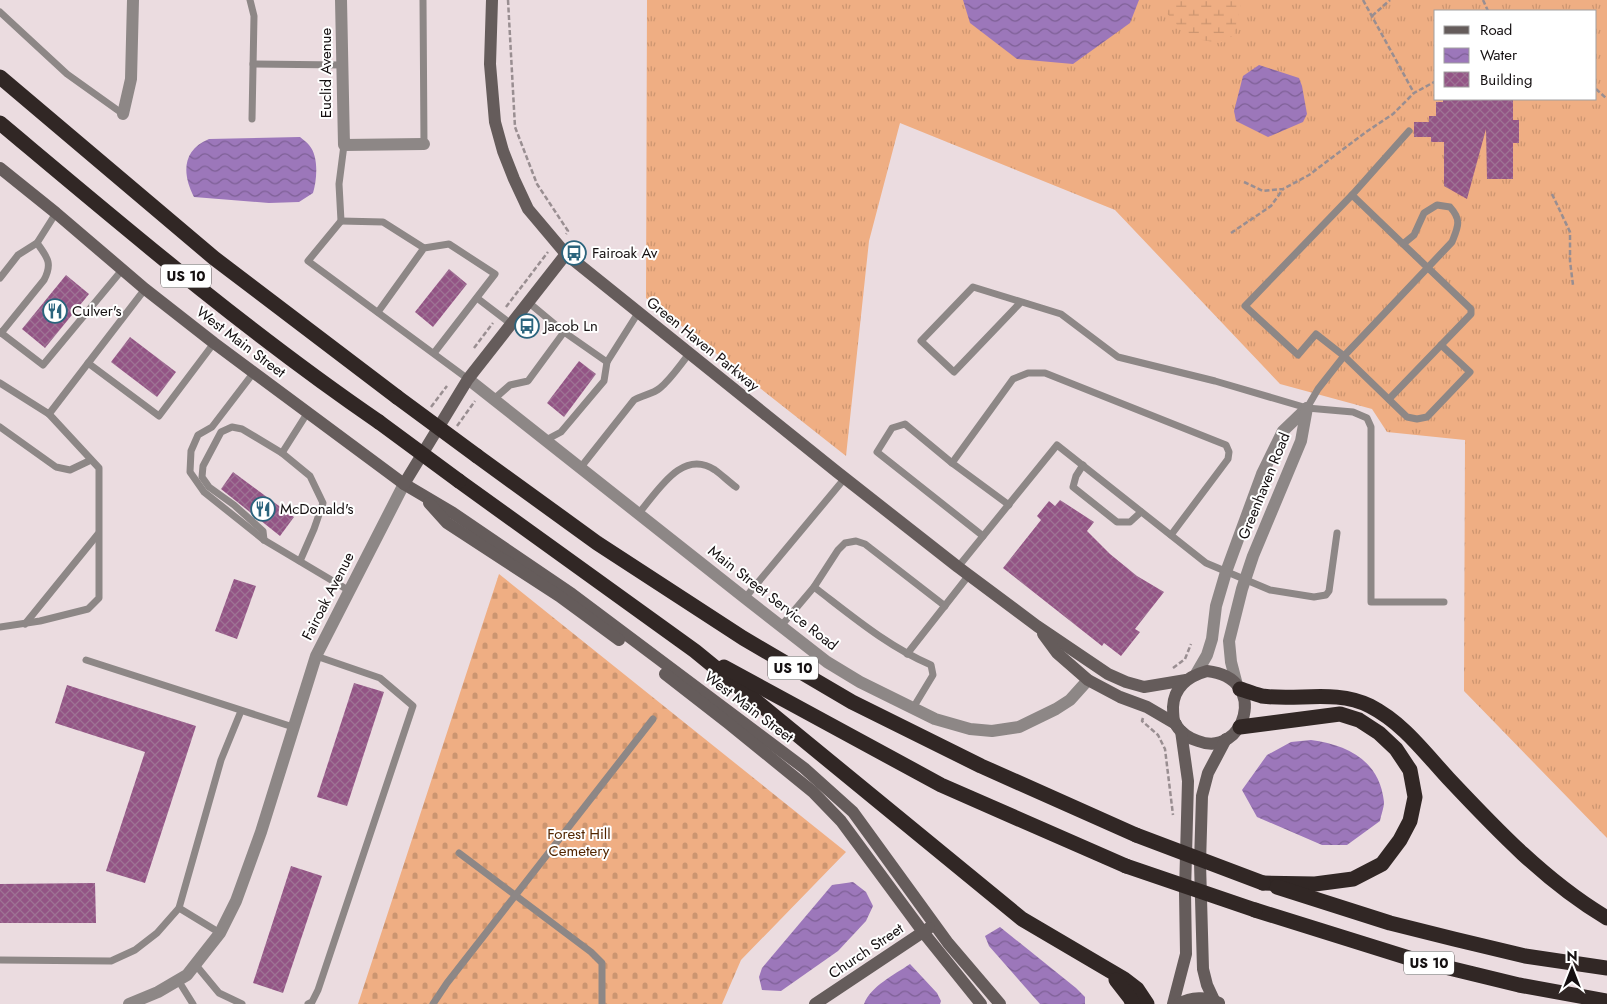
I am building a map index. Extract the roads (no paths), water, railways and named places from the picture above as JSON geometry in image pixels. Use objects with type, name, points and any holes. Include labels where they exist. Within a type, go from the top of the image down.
[{"type":"highway","name":"US 10","points":[[0,77],[214,258],[477,456],[597,543],[743,638],[844,698],[981,766],[1136,835],[1264,883],[1345,909],[1463,942],[1525,956],[1607,968]]},
{"type":"highway","name":"US 10","points":[[0,123],[143,242],[319,381],[379,422],[694,651],[941,785],[1126,866],[1254,910],[1412,959],[1519,985],[1607,1001]]},
{"type":"highway","points":[[694,651],[1022,919],[1124,978],[1137,989],[1147,1004]]},
{"type":"highway","points":[[1239,688],[1262,696],[1293,697],[1318,695],[1347,699],[1369,706],[1382,714],[1406,731],[1448,777],[1542,871],[1607,918]]},
{"type":"highway","points":[[1240,727],[1340,714],[1358,720],[1379,733],[1396,749],[1410,770],[1415,798],[1410,821],[1400,840],[1382,864],[1353,878],[1334,882],[1315,884],[1264,883]]},
{"type":"highway","points":[[1106,967],[1133,1004]]},
{"type":"street","points":[[123,114],[131,79],[133,0]]},
{"type":"street","name":"Euclid Avenue","points":[[341,0],[344,145]]},
{"type":"street","name":"Green Haven Parkway","points":[[492,0],[490,64],[495,122],[503,151],[528,208],[566,254],[958,567],[1038,626],[1108,674],[1144,687],[1191,677]]},
{"type":"street","points":[[344,145],[424,144]]},
{"type":"street","name":"West Main Street","points":[[0,168],[56,212],[145,289],[214,343],[404,484],[453,513],[572,594],[804,768],[853,812],[948,943],[1000,1004]]},
{"type":"street","name":"Fairoak Avenue","points":[[178,980],[187,975],[220,933],[236,901],[261,832],[316,656],[348,590],[404,484],[468,379],[566,254]]},
{"type":"street","name":"Main Street Service Road","points":[[468,379],[827,662],[860,682],[935,719],[970,729],[992,731],[1019,727],[1070,700],[1088,680]]},
{"type":"street","name":"Greenhaven Road","points":[[1173,1004],[1186,954],[1185,892],[1188,781],[1173,703],[1176,694],[1207,655],[1212,639],[1216,606],[1226,572],[1262,474],[1282,431],[1307,408]]},
{"type":"street","name":"Greenhaven Road","points":[[1240,727],[1244,717],[1245,706],[1231,662],[1229,641],[1244,579],[1301,441],[1307,408]]},
{"type":"street","name":"West Main Street","points":[[422,495],[447,523],[559,596],[640,655],[813,792],[857,840],[923,932],[981,1004]]},
{"type":"street","points":[[1038,626],[1057,653],[1088,680],[1120,697],[1147,707],[1190,738],[1211,744],[1226,739]]},
{"type":"street","points":[[1191,677],[1207,672],[1218,673],[1229,677],[1239,688]]},
{"type":"street","points":[[1217,1002],[1207,985],[1203,969],[1200,863],[1202,796],[1208,772],[1226,739],[1240,727]]},
{"type":"street","name":"Church Street","points":[[815,1004],[935,924]]},
{"type":"street","points":[[129,1004],[151,995],[178,980]]},
{"type":"street","points":[[1179,1004],[1199,998],[1217,1002]]},
{"type":"lane","points":[[250,0],[254,16],[252,119]]},
{"type":"lane","points":[[423,0],[424,144]]},
{"type":"lane","points":[[0,12],[68,74],[123,114]]},
{"type":"lane","points":[[253,64],[342,65]]},
{"type":"lane","points":[[1409,131],[1352,195],[1245,306],[1298,355],[1316,334],[1344,356],[1407,417],[1417,419],[1426,416],[1470,372],[1442,345]]},
{"type":"lane","points":[[344,145],[338,184],[341,221],[308,261],[468,379]]},
{"type":"lane","points":[[1352,195],[1471,309],[1471,314],[1389,399]]},
{"type":"lane","points":[[1307,408],[1318,389],[1344,356],[1452,242],[1458,226],[1457,215],[1450,207],[1436,205],[1424,213],[1414,236],[1403,244]]},
{"type":"lane","points":[[0,278],[18,254],[36,243],[56,212]]},
{"type":"lane","points":[[341,221],[384,222],[424,248],[449,244],[495,274],[434,353]]},
{"type":"lane","points":[[36,243],[49,262],[49,270],[44,280],[1,333],[43,365],[122,270]]},
{"type":"lane","points":[[378,312],[424,248]]},
{"type":"lane","points":[[1021,302],[954,372],[921,341],[973,287],[1061,314],[1118,357],[1216,381],[1307,408],[1353,412],[1367,418],[1371,427],[1371,602],[1444,602]]},
{"type":"lane","points":[[49,414],[145,289]]},
{"type":"lane","points":[[477,298],[511,324]]},
{"type":"lane","points":[[528,302],[564,332],[607,362]]},
{"type":"lane","points":[[546,440],[561,432],[604,381],[607,362],[638,313]]},
{"type":"lane","points":[[494,399],[510,385],[528,381],[564,332]]},
{"type":"lane","points":[[88,363],[159,416],[214,343]]},
{"type":"lane","points":[[581,467],[634,400],[661,388],[690,354]]},
{"type":"lane","points":[[254,372],[212,427],[198,435],[191,451],[190,472],[204,492],[264,540],[348,590]]},
{"type":"lane","points":[[952,462],[1013,379],[1028,373],[1045,373],[1226,445],[1228,458],[1170,535]]},
{"type":"lane","points":[[0,383],[49,414],[99,468],[99,598],[88,609],[25,624],[0,627]]},
{"type":"lane","points":[[282,453],[308,412]]},
{"type":"lane","points":[[983,536],[877,452],[892,428],[905,424],[1009,505]]},
{"type":"lane","points":[[0,427],[56,468],[70,470],[91,460]]},
{"type":"lane","points":[[264,540],[263,531],[234,505],[209,487],[202,477],[203,466],[221,432],[232,427],[242,429],[282,453],[310,476],[323,503],[300,561]]},
{"type":"lane","points":[[958,567],[1057,445],[1206,562],[1270,590],[1314,597],[1326,595],[1329,592],[1337,533]]},
{"type":"lane","points":[[639,513],[673,473],[684,465],[699,464],[714,469],[736,488]]},
{"type":"lane","points":[[1083,466],[1076,476],[1073,487],[1117,522],[1130,522],[1141,512]]},
{"type":"lane","points":[[746,598],[845,478]]},
{"type":"lane","points":[[25,624],[98,534]]},
{"type":"lane","points":[[781,626],[814,587],[845,542],[856,541],[865,544],[945,606]]},
{"type":"lane","points":[[906,654],[969,575]]},
{"type":"lane","points":[[814,587],[873,632],[906,654],[931,665],[934,675],[913,708]]},
{"type":"lane","points":[[308,1004],[312,1002],[318,990],[414,706],[380,678],[316,656]]},
{"type":"lane","points":[[86,660],[293,727]]},
{"type":"lane","points":[[0,960],[111,960],[135,950],[157,933],[179,908],[221,760],[241,710]]},
{"type":"lane","points":[[433,1004],[447,983],[653,719]]},
{"type":"lane","points":[[459,853],[591,952],[602,963],[602,1004]]},
{"type":"lane","points":[[179,908],[220,933]]},
{"type":"lane","points":[[195,964],[219,993],[242,1004]]},
{"type":"lane","points":[[178,980],[193,1004]]},
{"type":"water","points":[[963,0],[1139,0],[1130,23],[1073,64],[1017,59],[970,23]]},
{"type":"water","points":[[1259,65],[1299,78],[1307,114],[1303,122],[1268,137],[1236,121],[1234,111],[1243,76]]},
{"type":"water","points":[[300,137],[312,150],[316,168],[313,193],[299,202],[269,203],[194,197],[187,180],[186,171],[189,156],[200,144],[209,139]]},
{"type":"water","points":[[1311,740],[1337,746],[1360,758],[1376,776],[1381,788],[1384,807],[1380,821],[1347,845],[1322,845],[1257,817],[1242,790],[1267,755],[1291,742]]},
{"type":"water","points":[[853,882],[866,892],[873,906],[866,921],[838,951],[781,991],[762,990],[759,977],[762,968],[832,885]]},
{"type":"water","points":[[1000,927],[1076,988],[1085,997],[1085,1004],[1040,1004],[989,946],[985,936]]},
{"type":"water","points":[[910,964],[937,993],[941,1001],[940,1004],[864,1004],[877,986]]},
{"type":"place","name":"Fairoak Av","points":[[574,253]]},
{"type":"place","name":"Culver's","points":[[55,311]]},
{"type":"place","name":"Jacob Ln","points":[[527,326]]},
{"type":"place","name":"McDonald's","points":[[263,509]]},
{"type":"park label","name":"Forest Hill Cemetery","points":[[579,842]]}]
